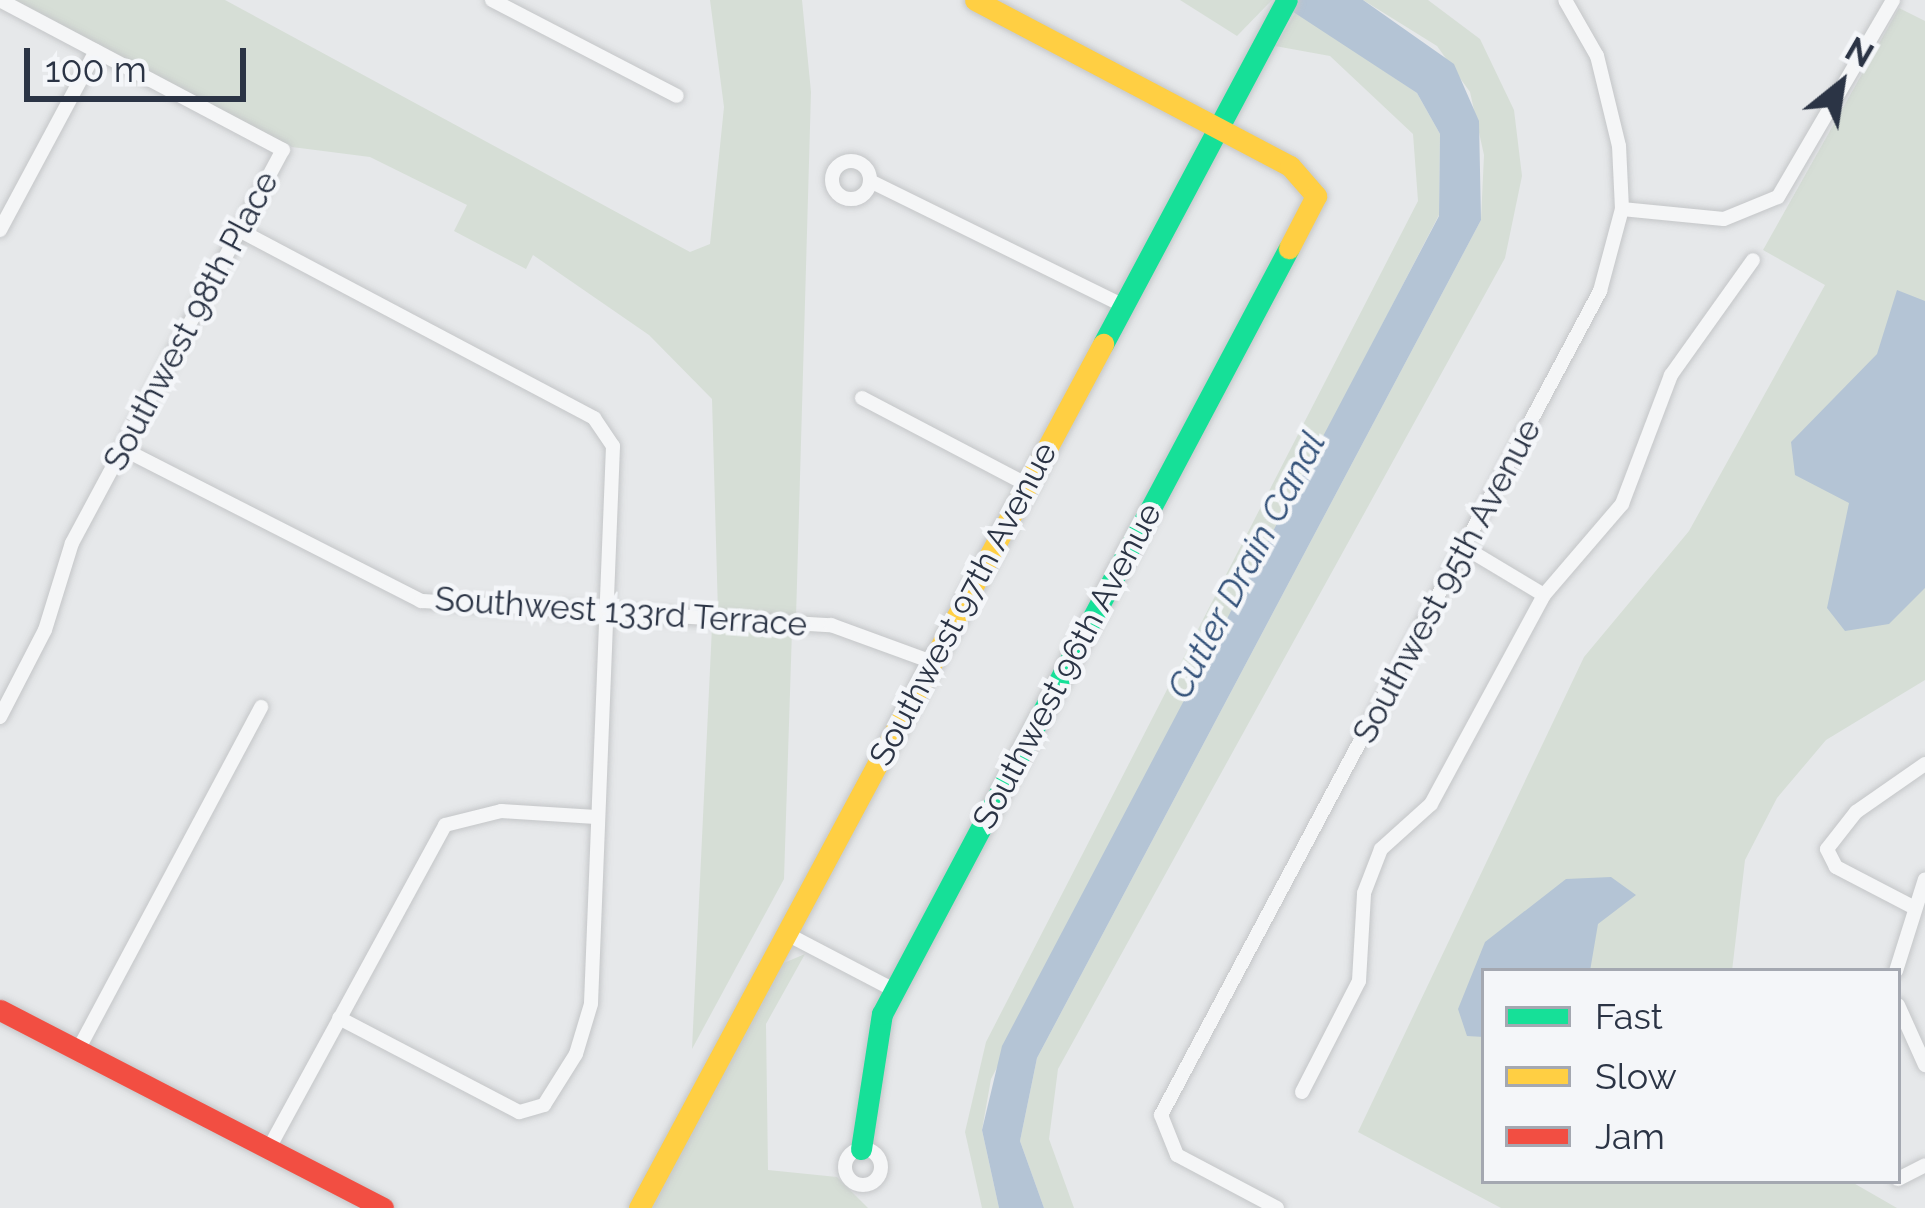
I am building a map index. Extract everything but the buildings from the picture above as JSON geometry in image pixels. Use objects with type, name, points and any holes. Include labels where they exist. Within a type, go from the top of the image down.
[{"type":"street","name":"Southwest 98th Place","points":[[0,0],[283,150],[123,449],[0,717]]},
{"type":"street","points":[[492,0],[677,96]]},
{"type":"street","points":[[975,0],[1218,128]]},
{"type":"street","name":"Southwest 95th Avenue","points":[[1276,1208],[1166,1143],[1168,1096],[1595,302],[1622,209],[1606,82],[1565,0]]},
{"type":"street","points":[[1622,209],[1724,219],[1772,202],[1797,177],[1893,0]]},
{"type":"street","name":"Southwest 97th Avenue","points":[[639,1208],[1283,8]]},
{"type":"street","points":[[0,230],[96,51]]},
{"type":"street","name":"Southwest 96th Avenue","points":[[861,1149],[868,1059],[894,990],[1316,196],[1300,172],[1218,128]]},
{"type":"street","points":[[870,181],[1124,306]]},
{"type":"street","points":[[239,230],[608,429],[590,1017],[544,1105],[508,1108],[338,1018]]},
{"type":"street","points":[[1302,1092],[1359,981],[1364,893],[1382,849],[1431,804],[1544,596],[1622,504],[1669,379],[1753,260]]},
{"type":"street","points":[[862,398],[1026,484]]},
{"type":"street","name":"Southwest 133rd Terrace","points":[[123,449],[409,596],[605,616],[831,625],[932,662]]},
{"type":"street","points":[[1464,547],[1544,596]]},
{"type":"street","points":[[78,1050],[261,707]]},
{"type":"street","points":[[1911,906],[1836,867],[1827,849],[1856,812],[1925,764]]},
{"type":"street","points":[[268,1150],[434,841],[466,813],[596,817]]},
{"type":"street","points":[[1897,968],[1911,906],[1925,879]]},
{"type":"street","points":[[785,933],[894,990]]},
{"type":"street","points":[[0,1010],[382,1208]]},
{"type":"street","points":[[1901,1025],[1925,1065]]},
{"type":"shaded area","points":[[10,0],[225,0],[690,252],[710,244],[724,107],[710,0],[802,0],[811,92],[796,618],[718,613],[712,399],[649,335],[533,255],[526,269],[454,231],[467,205],[370,157],[292,147]]},
{"type":"shaded area","points":[[1180,0],[1272,0],[1237,36]]},
{"type":"shaded area","points":[[1363,0],[1428,0],[1480,39],[1514,110],[1522,176],[1505,258],[1058,1069],[1049,1139],[1074,1208],[1044,1208],[1020,1141],[1037,1058],[1481,220],[1484,155],[1470,92],[1437,46]]},
{"type":"shaded area","points":[[1899,8],[1925,21],[1925,680],[1826,740],[1777,798],[1745,860],[1732,968],[1481,968],[1481,1184],[1855,1184],[1897,1208],[1501,1208],[1358,1132],[1584,657],[1689,531],[1825,285],[1763,250]]},
{"type":"shaded area","points":[[1296,12],[1417,93],[1440,134],[1439,215],[991,1079],[982,1130],[999,1208],[982,1208],[965,1132],[986,1042],[1418,201],[1413,134],[1330,56],[1275,46]]},
{"type":"shaded area","points":[[712,627],[792,630],[784,879],[692,1049]]},
{"type":"shaded area","points":[[805,954],[766,1024],[768,1170],[837,1177],[868,1208],[652,1208],[779,965]]},
{"type":"water","points":[[1275,0],[1363,0],[1454,64],[1479,121],[1481,220],[1037,1058],[1020,1141],[1044,1208],[999,1208],[982,1130],[1002,1046],[1439,216],[1440,134],[1417,93]]},
{"type":"water","points":[[1897,290],[1925,301],[1925,588],[1889,624],[1845,631],[1827,608],[1849,503],[1795,475],[1791,442],[1877,354]]},
{"type":"water","points":[[1611,877],[1636,895],[1598,924],[1591,968],[1481,968],[1481,1037],[1467,1036],[1458,1009],[1485,942],[1566,879]]},
{"type":"traffic: fast","points":[[1103,344],[1287,0]]},
{"type":"traffic: fast","points":[[861,1149],[882,1014],[1289,248]]},
{"type":"traffic: slow","points":[[975,0],[1290,166],[1316,196],[1289,248]]},
{"type":"traffic: slow","points":[[639,1208],[1103,344]]},
{"type":"traffic: jam","points":[[0,1010],[383,1208]]},
{"type":"water label","name":"Cutler Drain Canal","points":[[1246,565]]}]
